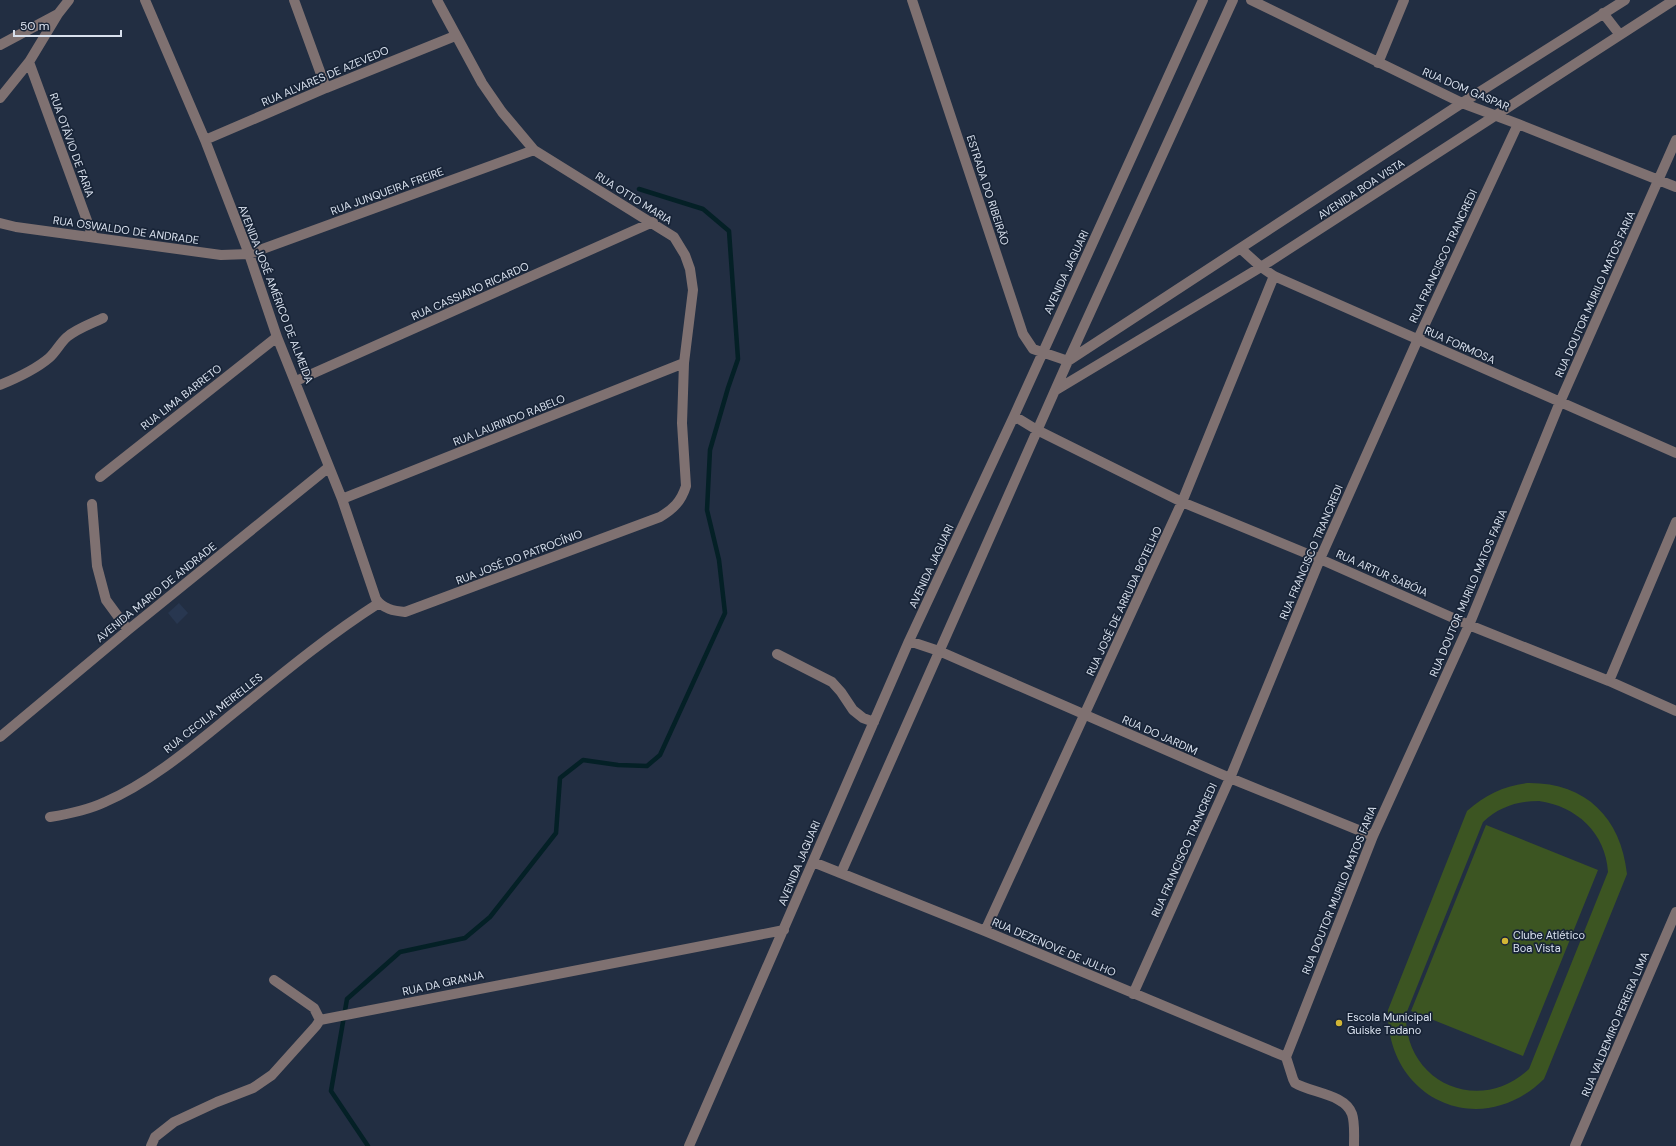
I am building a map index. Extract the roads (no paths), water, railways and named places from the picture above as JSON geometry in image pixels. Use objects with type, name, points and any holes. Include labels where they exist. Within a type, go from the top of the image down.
[{"type":"street","points":[[0,98],[29,62],[58,14],[69,0]]},
{"type":"street","name":"AVENIDA JOSÉ AMÉRICO DE ALMEIDA","points":[[145,0],[205,140],[249,254],[277,337],[296,381],[342,500],[378,601]]},
{"type":"street","points":[[294,0],[326,88]]},
{"type":"street","name":"RUA OTTO MARIA","points":[[437,0],[455,36],[482,83],[502,112],[534,150],[653,222],[674,237],[685,254],[690,269],[693,290],[684,363],[682,431],[686,486],[683,496],[678,504],[671,510]]},
{"type":"street","name":"ESTRADA DO RIBEIRÃO","points":[[912,0],[1022,334],[1033,349],[1068,360]]},
{"type":"street","name":"AVENIDA JAGUARI","points":[[689,1146],[909,641],[1014,416],[1203,0]]},
{"type":"street","points":[[841,873],[1068,360],[1233,0]]},
{"type":"street","name":"RUA DOM GASPAR","points":[[1251,0],[1462,103],[1676,187]]},
{"type":"street","points":[[1378,63],[1404,0]]},
{"type":"street","name":"AVENIDA BOA VISTA","points":[[1068,360],[1241,249],[1462,103],[1625,0]]},
{"type":"street","name":"AVENIDA BOA VISTA","points":[[1056,390],[1261,267],[1620,35],[1670,1]]},
{"type":"street","points":[[1603,13],[1620,35]]},
{"type":"street","points":[[0,45],[58,14]]},
{"type":"street","name":"RUA ALVARES DE AZEVEDO","points":[[205,140],[326,88],[455,36]]},
{"type":"street","name":"RUA OTÁVIO DE FARIA","points":[[29,62],[93,236]]},
{"type":"street","name":"RUA FRANCISCO TRANCREDI","points":[[1133,994],[1230,778],[1320,559],[1418,339],[1518,124]]},
{"type":"street","name":"RUA DOUTOR MURILO MATOS FARIA","points":[[1286,1056],[1373,836],[1469,625],[1560,402],[1676,140]]},
{"type":"street","name":"RUA JUNQUEIRA FREIRE","points":[[249,254],[534,150]]},
{"type":"street","name":"RUA CASSIANO RICARDO","points":[[296,381],[653,222]]},
{"type":"street","name":"RUA OSWALDO DE ANDRADE","points":[[0,223],[16,227],[93,236],[222,255],[249,254]]},
{"type":"street","name":"RUA FORMOSA","points":[[1241,249],[1261,267],[1274,276],[1676,453]]},
{"type":"street","name":"RUA JOSÉ DE ARRUDA BOTELHO","points":[[985,931],[1182,502],[1274,276]]},
{"type":"street","points":[[0,385],[16,379],[38,366],[56,351],[68,336],[103,318]]},
{"type":"street","name":"RUA LIMA BARRETO","points":[[100,477],[277,337]]},
{"type":"street","name":"RUA LAURINDO RABELO","points":[[342,500],[684,363]]},
{"type":"street","name":"RUA ARTUR SABÓIA","points":[[1014,416],[1037,430],[1182,502],[1320,559],[1469,625],[1609,681],[1676,711]]},
{"type":"street","name":"AVENIDA MARIO DE ANDRADE","points":[[0,737],[128,630],[329,467]]},
{"type":"street","points":[[92,504],[97,566],[106,600],[128,630]]},
{"type":"street","name":"RUA JOSÉ DO PATROCÍNIO","points":[[378,601],[394,611],[405,612],[413,610],[660,517],[671,510]]},
{"type":"street","points":[[1609,681],[1676,522]]},
{"type":"street","name":"RUA CECILIA MEIRELLES","points":[[50,817],[76,812],[105,802],[134,787],[168,764],[336,632],[378,601]]},
{"type":"street","name":"RUA DO JARDIM","points":[[909,641],[939,651],[1230,778],[1373,836]]},
{"type":"street","points":[[777,654],[832,682],[853,710],[863,718],[874,722]]},
{"type":"street","name":"RUA DEZENOVE DE JULHO","points":[[813,862],[985,931],[1133,994],[1286,1056]]},
{"type":"street","name":"RUA VALDEMIRO PEREIRA LIMA","points":[[1575,1146],[1676,912]]},
{"type":"street","name":"RUA DA GRANJA","points":[[323,1019],[784,930]]},
{"type":"street","points":[[151,1146],[155,1137],[174,1122],[253,1088],[272,1075],[323,1019],[314,1008],[274,980]]},
{"type":"street","points":[[1286,1056],[1295,1083],[1339,1100],[1348,1108],[1353,1117],[1354,1145]]},
{"type":"waterway","points":[[368,1146],[331,1091],[347,999],[400,952],[465,938],[490,917],[556,833],[560,778],[583,760],[618,765],[647,766],[660,755],[725,613],[719,560],[707,510],[710,450],[738,359],[729,231],[703,209],[639,189]]},
{"type":"place","name":"Clube Atlético Boa Vista","points":[[1505,941]]},
{"type":"place","name":"Escola Municipal Guiske Tadano","points":[[1339,1023]]}]
